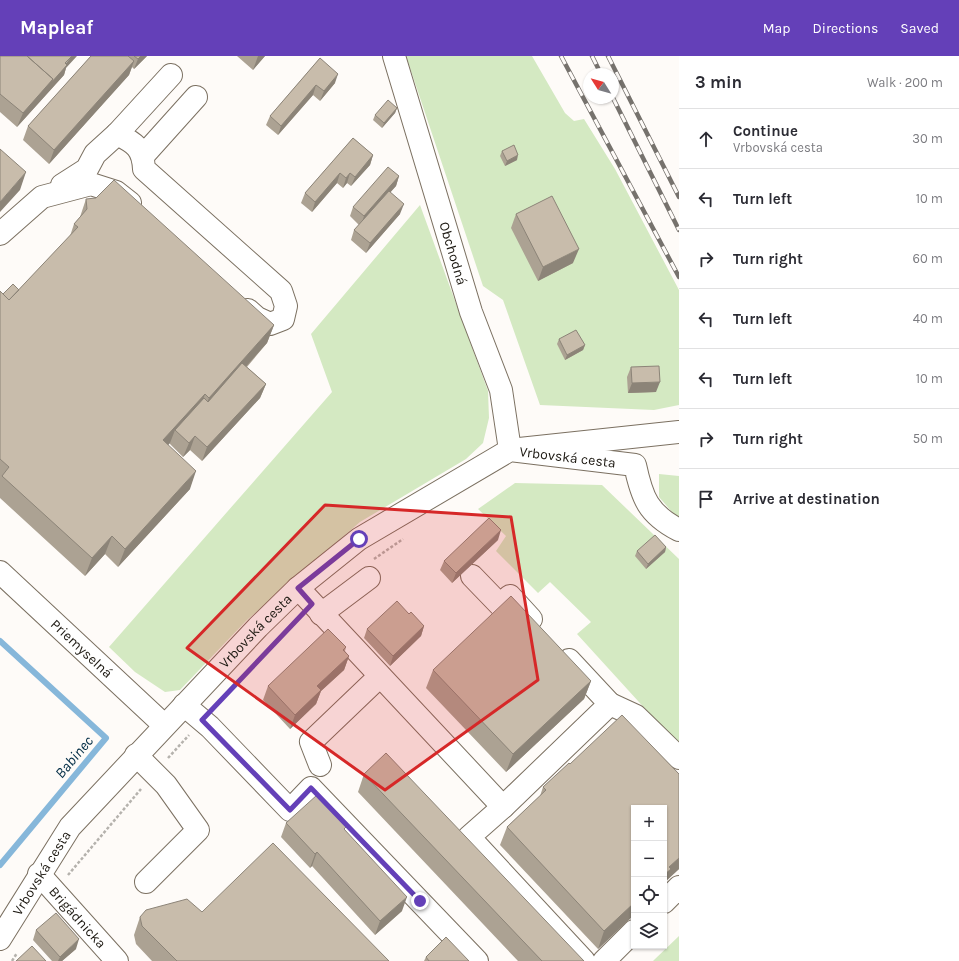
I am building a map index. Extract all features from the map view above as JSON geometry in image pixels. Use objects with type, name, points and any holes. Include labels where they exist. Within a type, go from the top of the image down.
[{"type":"street","name":"Obchodná","points":[[394,56],[471,312],[501,390],[510,450]]},
{"type":"street","points":[[89,177],[95,154],[117,134],[171,74]]},
{"type":"street","points":[[116,192],[129,189],[140,181],[144,162],[196,97]]},
{"type":"street","points":[[117,134],[131,141],[144,162],[281,291],[286,306],[282,319],[270,324],[257,318],[235,298]]},
{"type":"street","points":[[89,177],[116,192],[143,214]]},
{"type":"street","points":[[0,234],[42,197],[89,177]]},
{"type":"street","points":[[510,450],[679,432]]},
{"type":"street","name":"Vrbovská cesta","points":[[0,939],[39,874],[70,827],[164,725],[258,627],[298,588],[359,539],[510,450],[635,465],[640,491],[650,508],[664,522],[679,530]]},
{"type":"street","points":[[321,614],[369,571]]},
{"type":"street","name":"Priemyselná","points":[[0,572],[164,725]]},
{"type":"street","points":[[472,576],[500,605],[510,596],[610,704],[636,716],[679,758]]},
{"type":"street","points":[[298,588],[503,807]]},
{"type":"street","points":[[320,765],[311,742],[380,676]]},
{"type":"street","points":[[584,961],[469,837],[503,807],[610,704]]},
{"type":"street","points":[[184,705],[202,720],[290,810],[311,788],[477,961]]},
{"type":"street","points":[[136,755],[166,785],[198,830],[146,882]]},
{"type":"street","name":"Brigádnicka","points":[[39,874],[117,961]]},
{"type":"street","points":[[667,899],[679,887]]},
{"type":"street","points":[[604,961],[631,934]]},
{"type":"path","points":[[369,571],[407,536]]},
{"type":"path","points":[[228,692],[285,631]]},
{"type":"path","points":[[55,892],[154,773],[202,720]]},
{"type":"path","points":[[12,961],[20,948]]},
{"type":"highlighted area","points":[[325,505],[511,517],[538,680],[385,790],[187,648]]},
{"type":"green space","points":[[406,56],[532,56],[565,113],[574,121],[584,119],[615,169],[679,290],[679,405],[654,410],[540,405],[503,300],[483,286]]},
{"type":"green space","points":[[420,205],[488,391],[489,418],[483,443],[466,459],[360,522],[247,620],[180,690],[165,692],[135,672],[109,647],[332,392],[311,334]]},
{"type":"green space","points":[[659,474],[679,476],[679,520],[659,497]]},
{"type":"green space","points":[[515,483],[602,485],[679,559],[679,746],[577,634],[591,622],[550,582],[538,593],[496,551],[506,536],[478,509]]},
{"type":"green space","points":[[679,936],[679,961],[653,961],[667,949]]},
{"type":"building","points":[[0,56],[27,56],[53,79],[23,113],[0,94]]},
{"type":"building","points":[[27,56],[72,56],[65,63],[67,65],[51,83],[53,79]]},
{"type":"building","points":[[91,56],[128,56],[134,61],[54,150],[28,126]]},
{"type":"building","points":[[134,56],[141,56],[138,59]]},
{"type":"building","points":[[320,58],[338,74],[324,91],[316,85],[281,126],[270,116]]},
{"type":"building","points":[[388,100],[397,108],[384,123],[375,115]]},
{"type":"building","points":[[353,138],[373,155],[355,177],[350,173],[346,178],[340,173],[315,202],[305,193]]},
{"type":"building","points":[[514,145],[518,155],[507,161],[502,151]]},
{"type":"building","points":[[0,149],[26,172],[0,202]]},
{"type":"building","points":[[388,167],[399,176],[364,216],[353,207]]},
{"type":"building","points":[[114,180],[274,325],[209,398],[205,394],[163,440],[196,471],[125,549],[112,536],[92,558],[2,476],[9,467],[0,459],[0,291],[9,300],[78,227],[74,224],[87,209],[86,199],[96,198]]},
{"type":"building","points":[[389,191],[404,204],[370,243],[354,230]]},
{"type":"building","points":[[552,196],[579,249],[543,267],[516,214]]},
{"type":"building","points":[[13,284],[19,290],[9,300],[3,294]]},
{"type":"building","points":[[576,330],[585,345],[567,355],[559,339]]},
{"type":"building","points":[[242,363],[266,384],[207,447],[195,436],[189,443],[175,430],[204,398],[208,402]]},
{"type":"building","points":[[659,366],[660,382],[632,383],[631,367]]},
{"type":"building","points":[[489,518],[501,530],[456,573],[444,561]]},
{"type":"building","points":[[655,535],[666,547],[648,564],[637,551]]},
{"type":"building","points":[[511,596],[591,681],[513,754],[433,670]]},
{"type":"building","points":[[397,601],[409,614],[411,612],[424,626],[393,656],[367,629]]},
{"type":"building","points":[[328,629],[346,647],[343,650],[349,656],[317,686],[321,690],[295,715],[268,686]]},
{"type":"building","points":[[622,715],[679,774],[679,858],[669,867],[671,869],[667,872],[667,805],[631,805],[631,906],[604,931],[507,827],[546,790],[543,787],[569,763],[570,764]]},
{"type":"building","points":[[386,753],[584,961],[542,961],[364,774]]},
{"type":"building","points":[[317,795],[346,827],[344,829],[407,897],[380,921],[317,852],[315,854],[286,823]]},
{"type":"building","points":[[273,843],[389,961],[177,961],[142,926],[140,917],[146,910],[187,899],[202,912]]},
{"type":"building","points":[[56,913],[79,939],[60,957],[36,930]]},
{"type":"building","points":[[446,937],[469,961],[429,961],[426,957]]},
{"type":"building","points":[[32,946],[46,961],[16,961]]},
{"type":"waterway","name":"Babinec","points":[[0,641],[106,738],[0,865]]},
{"type":"railway","points":[[561,56],[679,277]]},
{"type":"railway","points":[[592,56],[598,68]]},
{"type":"railway","points":[[608,56],[679,197]]},
{"type":"railway","points":[[616,104],[679,230]]},
{"type":"route","points":[[359,539],[298,588],[312,604],[202,720],[290,810],[311,788],[420,901]]}]
